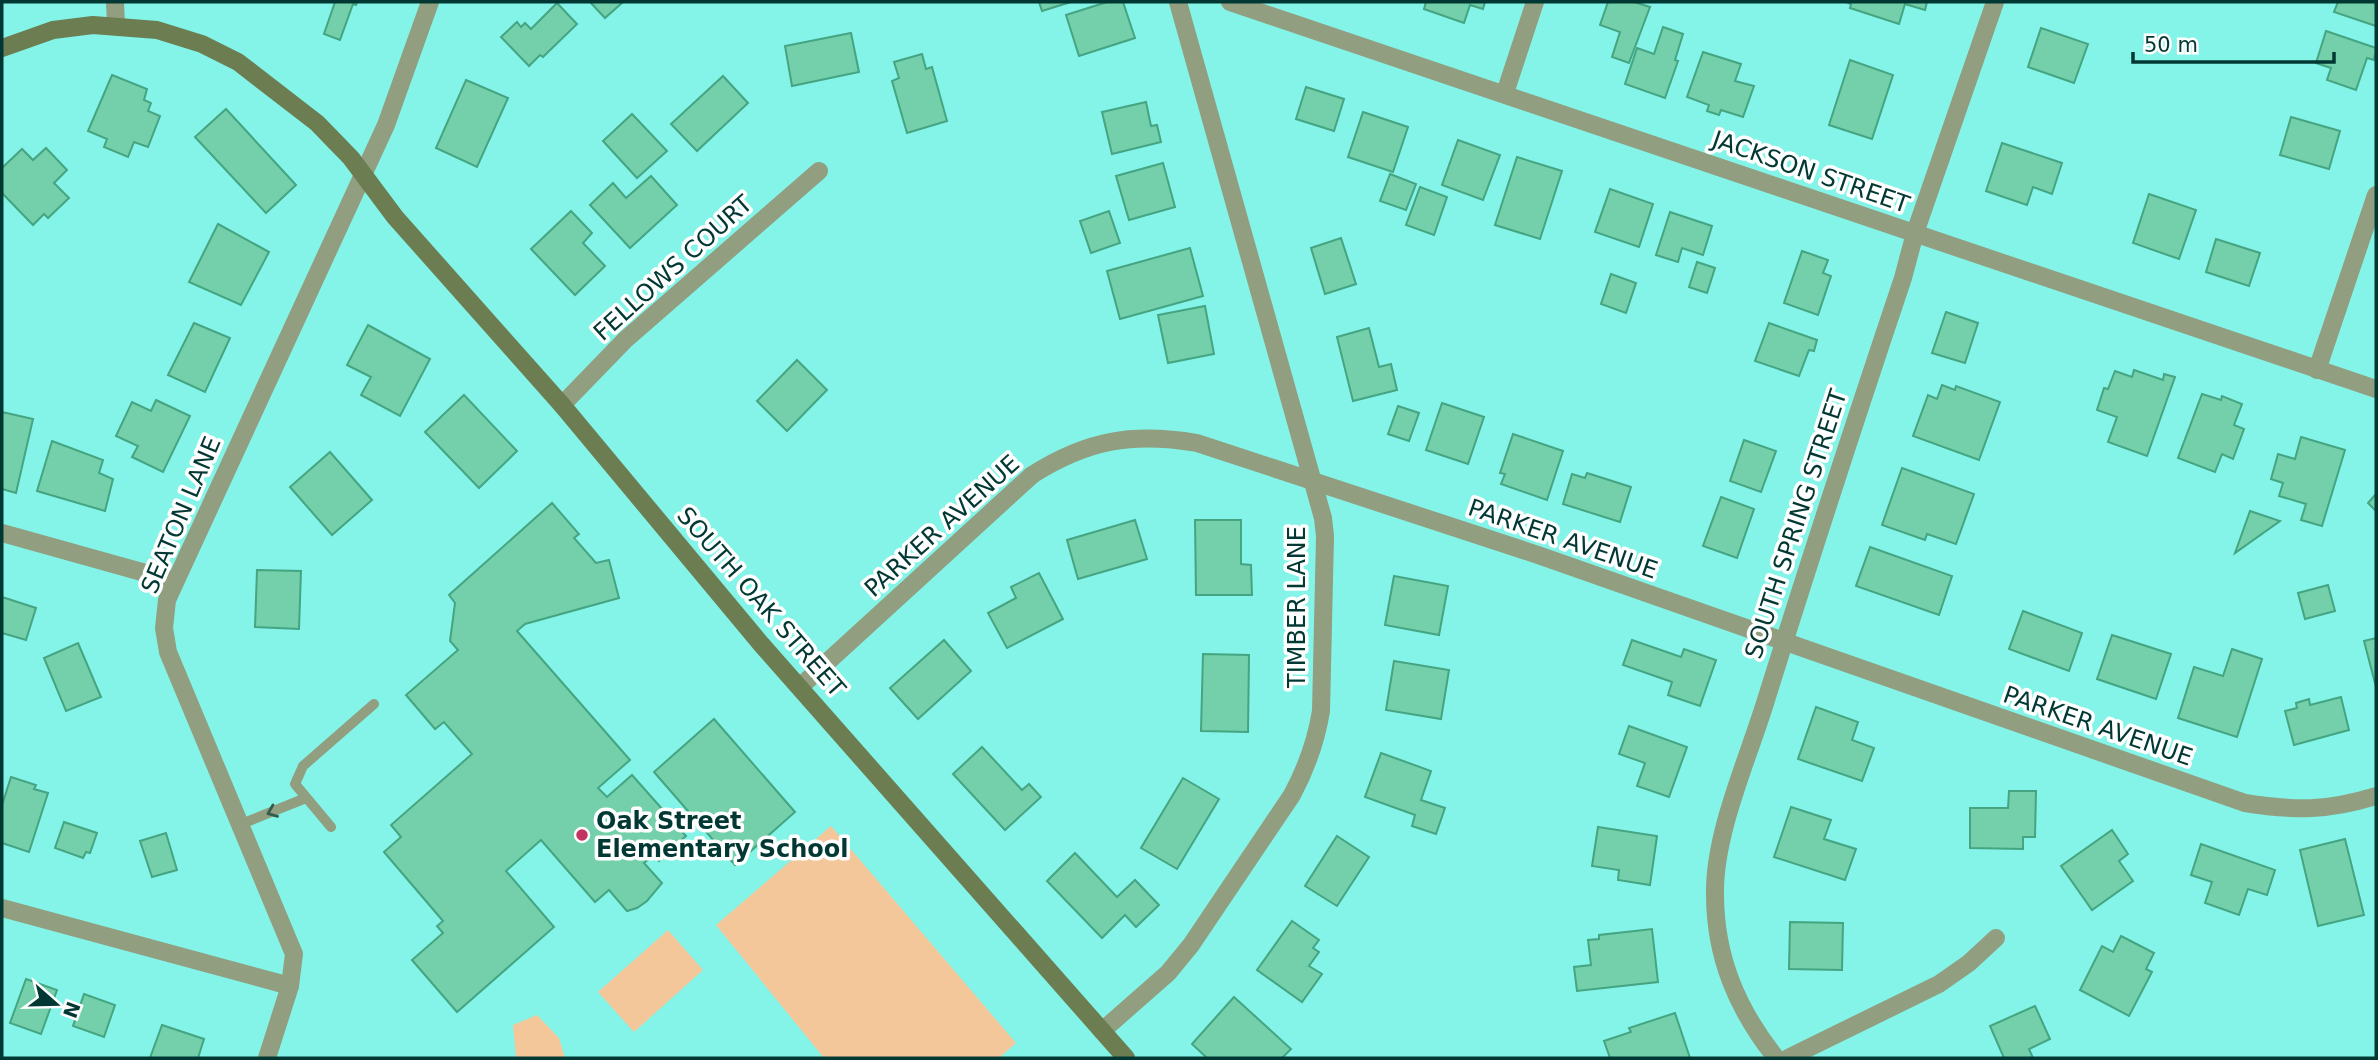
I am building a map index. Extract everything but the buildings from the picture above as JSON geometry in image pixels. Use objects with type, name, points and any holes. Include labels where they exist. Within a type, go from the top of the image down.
[{"type":"street","points":[[115,2],[116,25]]},
{"type":"street","name":"SEATON LANE","points":[[267,1058],[290,986],[294,954],[168,652],[164,628],[167,600],[386,125],[430,2]]},
{"type":"street","name":"TIMBER LANE","points":[[1102,1031],[1167,973],[1191,946],[1305,771],[1317,738],[1321,711],[1325,536],[1323,518],[1178,2]]},
{"type":"street","name":"JACKSON STREET","points":[[1230,2],[2376,389]]},
{"type":"street","points":[[1505,93],[1535,2]]},
{"type":"street","name":"SOUTH SPRING STREET","points":[[1776,1058],[1745,1013],[1727,974],[1717,935],[1714,892],[1718,858],[1783,641],[1903,278],[1915,233],[1995,2]]},
{"type":"street","name":"SOUTH OAK STREET","points":[[2,48],[53,30],[116,25],[156,30],[202,44],[238,62],[317,123],[364,174],[395,217],[562,405],[752,633],[1126,1058]]},
{"type":"street","name":"FELLOWS COURT","points":[[562,405],[625,340],[819,171]]},
{"type":"street","points":[[2317,369],[2376,195]]},
{"type":"street","name":"PARKER AVENUE","points":[[800,687],[1031,475],[1055,460],[1094,444],[1128,438],[1163,438],[1197,443],[1538,555],[2245,803],[2283,809],[2321,809],[2344,806],[2376,796]]},
{"type":"street","points":[[2,533],[174,581]]},
{"type":"street","points":[[2,908],[290,986]]},
{"type":"street","points":[[1788,1058],[1939,984],[1969,963],[1996,938]]},
{"type":"lane","points":[[331,827],[295,784],[303,766],[374,704]]},
{"type":"lane","points":[[239,825],[306,798]]},
{"type":"shaded area","points":[[831,826],[1016,1043],[999,1058],[824,1058],[716,925]]},
{"type":"shaded area","points":[[668,930],[703,970],[634,1032],[598,992]]},
{"type":"shaded area","points":[[537,1015],[559,1038],[565,1058],[516,1058],[513,1025]]},
{"type":"place","name":"Oak Street Elementary School","points":[[582,835]]}]
